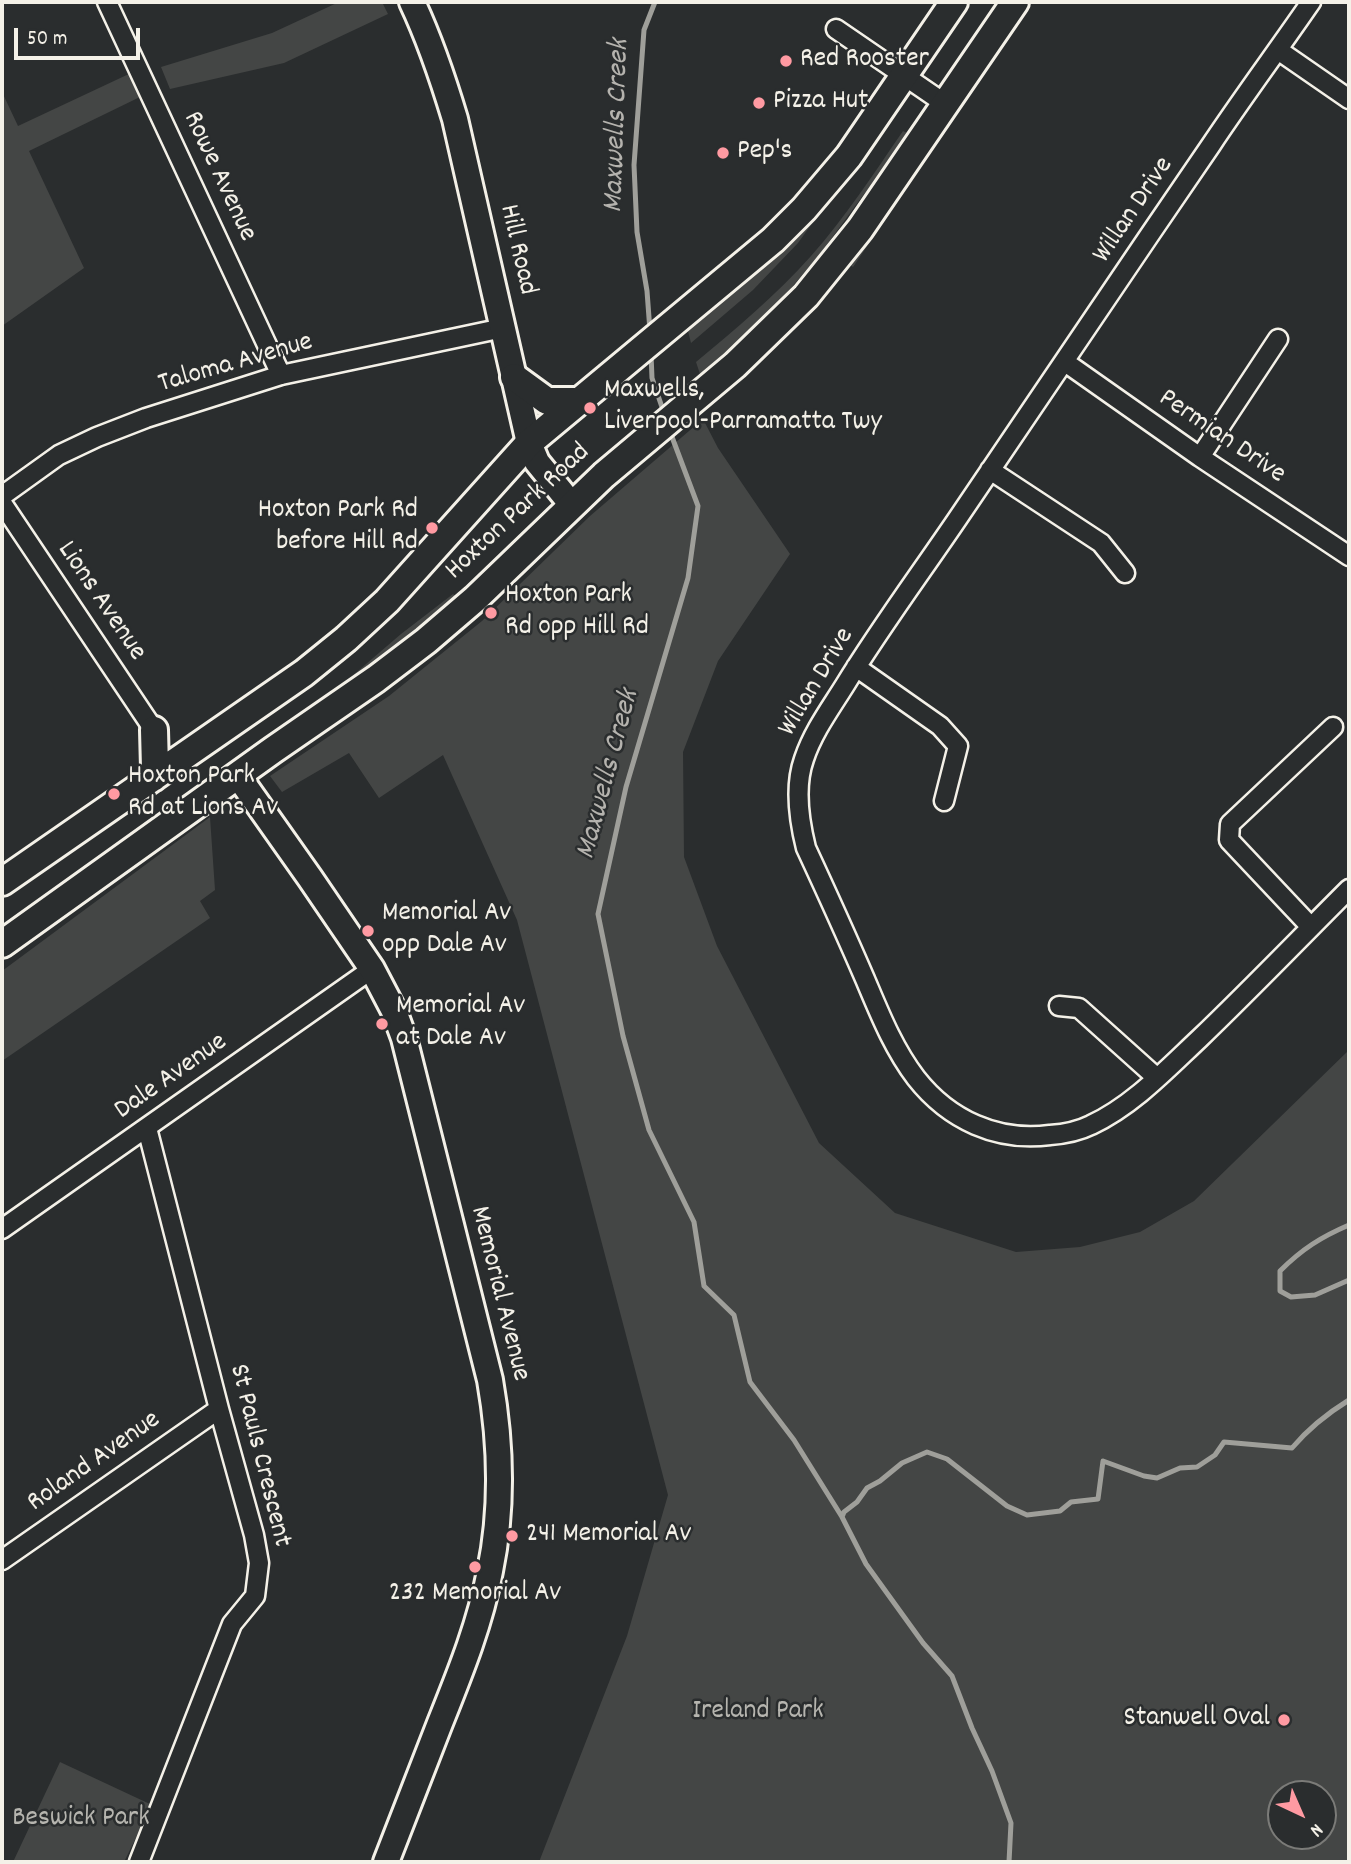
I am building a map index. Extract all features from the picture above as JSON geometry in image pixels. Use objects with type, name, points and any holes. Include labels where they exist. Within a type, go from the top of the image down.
[{"type":"main road","name":"Hoxton Park Road","points":[[2,882],[304,673],[356,631],[408,578],[529,443],[773,240],[804,209],[849,156],[954,2]]},
{"type":"main road","name":"Hoxton Park Road","points":[[2,944],[426,641],[475,599],[629,454],[735,365],[787,316],[823,277],[860,229],[1015,2]]},
{"type":"main road","points":[[514,377],[547,401],[580,401]]},
{"type":"main road","points":[[153,778],[154,730]]},
{"type":"street","name":"Rowe Avenue","points":[[107,2],[281,375]]},
{"type":"street","name":"Hill Road","points":[[412,2],[439,66],[455,119],[529,443],[537,462],[572,505]]},
{"type":"street","name":"Willan Drive","points":[[1311,2],[856,667],[815,734],[803,761],[799,782],[800,825],[806,848],[876,1007],[915,1077],[933,1097],[958,1117],[983,1129],[1012,1136],[1065,1134],[1090,1126],[1113,1113],[1157,1078],[1234,1006],[1349,889]]},
{"type":"street","points":[[836,29],[944,103]]},
{"type":"street","points":[[1278,50],[1349,100]]},
{"type":"street","name":"Taloma Avenue","points":[[2,496],[58,455],[146,418],[281,375],[503,328]]},
{"type":"street","points":[[1199,457],[1278,339]]},
{"type":"street","name":"Permian Drive","points":[[1065,362],[1199,457],[1349,556]]},
{"type":"street","points":[[990,470],[1101,543],[1125,573]]},
{"type":"street","name":"Lions Avenue","points":[[2,503],[154,730]]},
{"type":"street","points":[[856,667],[940,726],[958,746],[944,801]]},
{"type":"street","points":[[1311,928],[1229,840],[1230,824],[1333,727]]},
{"type":"street","name":"Memorial Avenue","points":[[237,776],[310,878],[372,970],[390,1002],[404,1038],[490,1380],[497,1419],[500,1459],[495,1539],[482,1608],[460,1673],[386,1862]]},
{"type":"street","name":"Dale Avenue","points":[[2,1229],[372,970]]},
{"type":"street","points":[[1059,1006],[1079,1008],[1157,1078]]},
{"type":"street","name":"St Pauls Crescent","points":[[139,1862],[232,1624],[255,1596],[259,1563],[254,1535],[147,1128]]},
{"type":"street","name":"Roland Avenue","points":[[2,1560],[219,1409]]},
{"type":"green space","points":[[339,2],[382,2],[388,14],[284,63],[170,89],[161,67],[272,33]]},
{"type":"green space","points":[[131,73],[142,96],[29,151],[84,268],[2,326],[2,92],[18,126]]},
{"type":"green space","points":[[903,131],[908,137],[885,173],[864,194],[820,254],[780,301],[734,346],[700,374],[696,362],[770,298],[811,256],[847,211]]},
{"type":"green space","points":[[875,136],[798,243],[753,290],[691,343],[686,323]]},
{"type":"green space","points":[[925,150],[930,153],[853,267],[849,264]]},
{"type":"green space","name":"Ireland Park","points":[[703,419],[718,448],[790,554],[718,661],[683,752],[684,857],[717,946],[819,1143],[895,1213],[1016,1252],[1080,1247],[1140,1232],[1194,1201],[1349,1050],[1349,1862],[539,1862],[627,1636],[668,1495],[517,920],[443,755],[379,798],[349,753],[282,792],[270,776],[389,696],[482,621],[590,516]]},
{"type":"green space","points":[[453,594],[460,600],[340,694],[337,689]]},
{"type":"green space","points":[[210,817],[215,890],[200,901],[210,918],[2,1061],[2,971]]},
{"type":"green space","name":"Beswick Park","points":[[60,1762],[152,1805],[124,1862],[13,1862]]},
{"type":"waterway","name":"Maxwells Creek","points":[[650,331],[647,291],[637,232],[634,165],[644,30],[655,2]]},
{"type":"waterway","name":"Maxwells Creek","points":[[651,354],[652,378],[664,413]]},
{"type":"waterway","name":"Maxwells Creek","points":[[669,429],[698,506],[688,578],[626,787],[598,914],[623,1036],[649,1130],[694,1222],[704,1286],[734,1315],[750,1382],[794,1440],[842,1517],[866,1564],[923,1643],[952,1676],[1011,1823],[1009,1862]]},
{"type":"waterway","points":[[1349,1225],[1312,1244],[1288,1263],[1280,1271],[1280,1291],[1291,1297],[1315,1295],[1349,1280]]},
{"type":"waterway","points":[[842,1517],[867,1488],[902,1463],[927,1452],[947,1459],[1007,1506],[1027,1515],[1060,1511],[1071,1502],[1098,1499],[1103,1461],[1157,1478],[1180,1468],[1197,1467],[1215,1455],[1224,1442],[1292,1448],[1333,1410],[1349,1400]]},
{"type":"place","name":"Red Rooster","points":[[786,61]]},
{"type":"place","name":"Pizza Hut","points":[[759,103]]},
{"type":"place","name":"Pep's","points":[[723,153]]},
{"type":"place","name":"Maxwells, Liverpool-Parramatta Twy","points":[[590,408]]},
{"type":"place","name":"Hoxton Park Rd before Hill Rd","points":[[432,528]]},
{"type":"place","name":"Hoxton Park Rd opp Hill Rd","points":[[491,613]]},
{"type":"place","name":"Hoxton Park Rd at Lions Av","points":[[114,794]]},
{"type":"place","name":"Memorial Av opp Dale Av","points":[[368,931]]},
{"type":"place","name":"Memorial Av at Dale Av","points":[[382,1024]]},
{"type":"place","name":"241 Memorial Av","points":[[512,1536]]},
{"type":"place","name":"232 Memorial Av","points":[[475,1567]]},
{"type":"place","name":"Stanwell Oval","points":[[1284,1720]]}]
